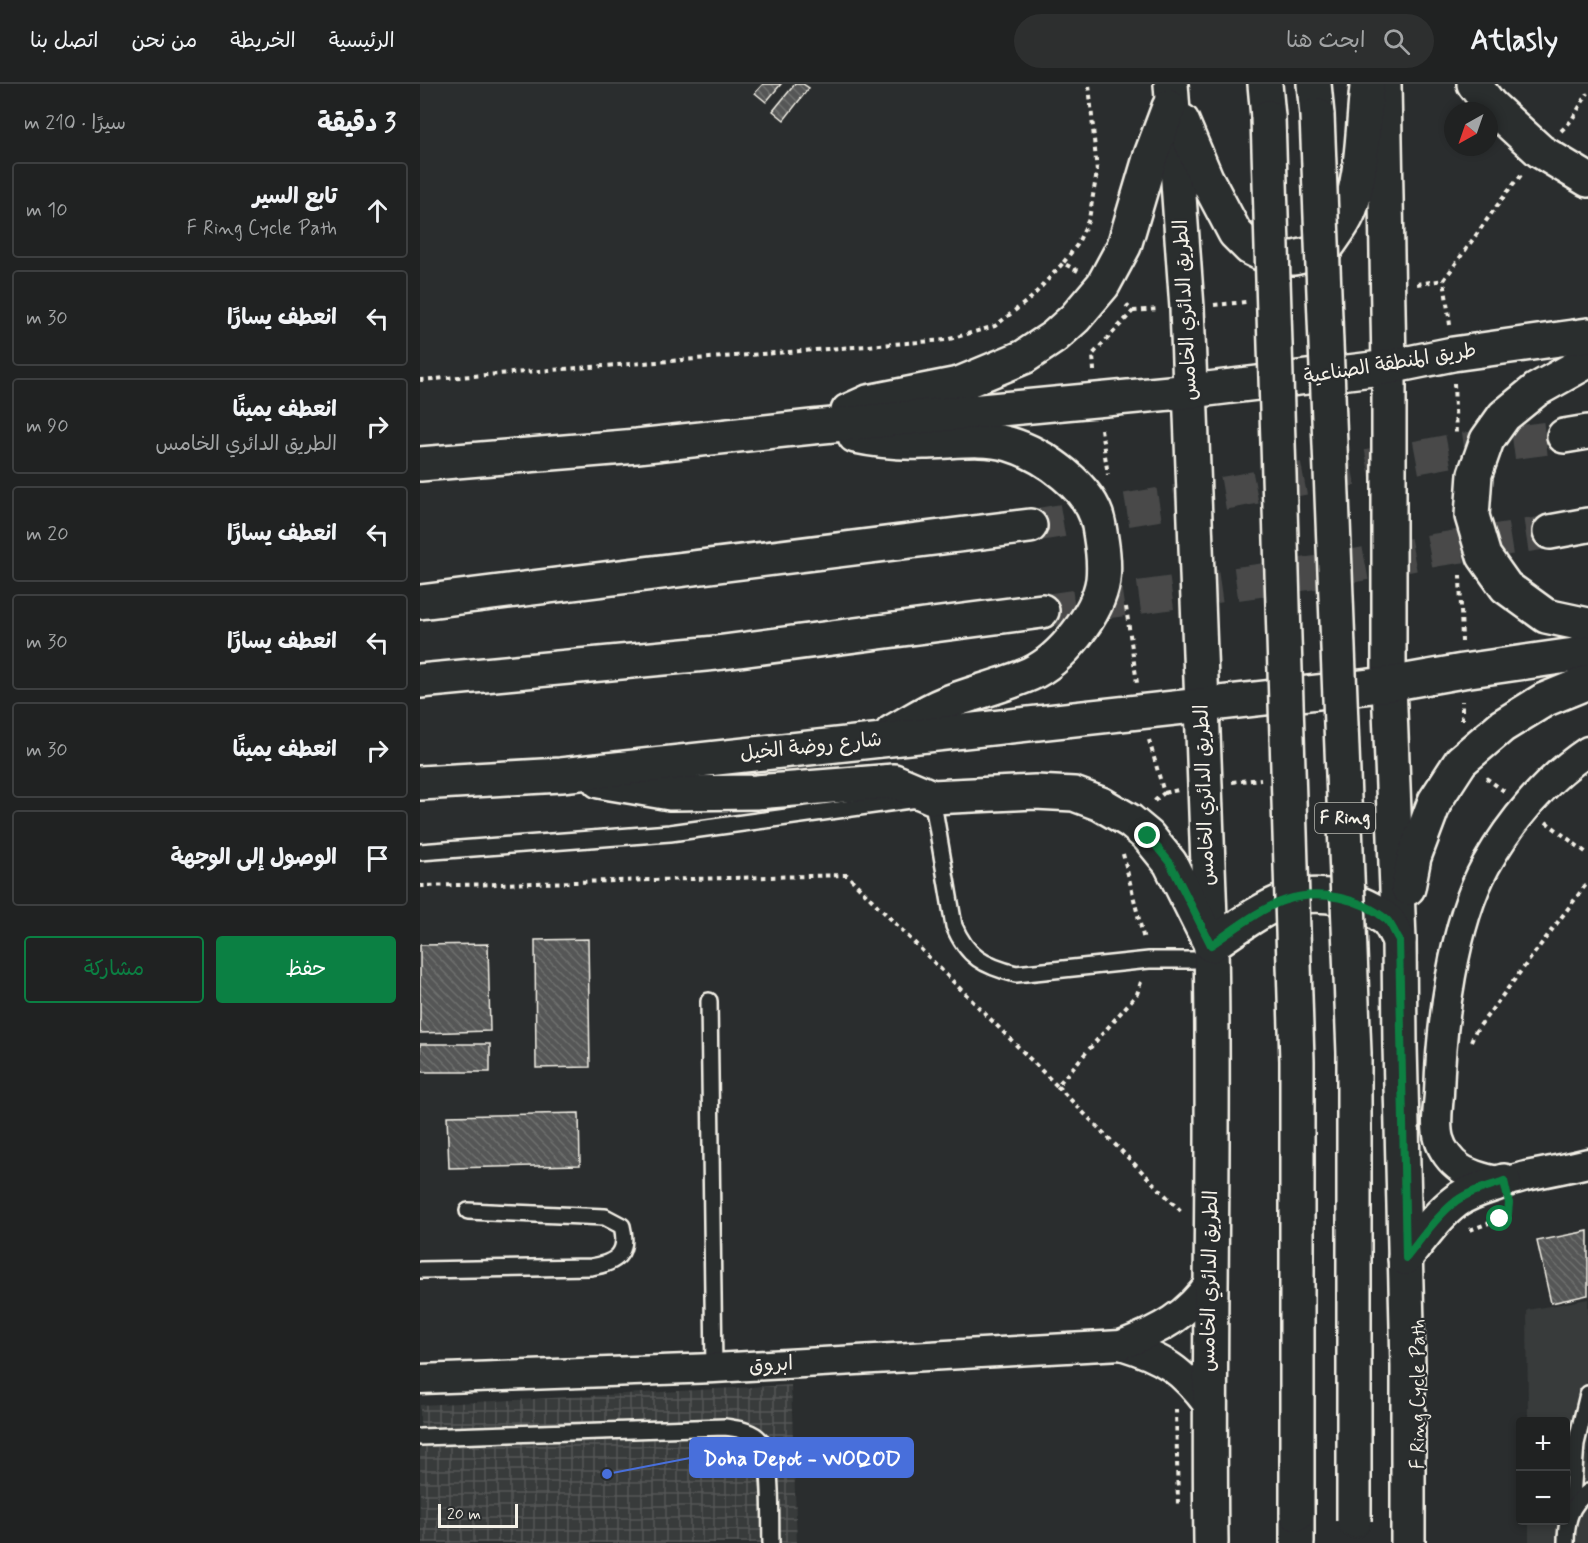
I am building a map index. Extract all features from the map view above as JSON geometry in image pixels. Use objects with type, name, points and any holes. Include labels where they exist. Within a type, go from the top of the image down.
[{"type":"main road","name":"F Ring","points":[[1265,84],[1268,117],[1297,1062],[1297,1543]]},
{"type":"main road","points":[[1172,91],[1206,178],[1235,233],[1250,248],[1270,258],[1294,258],[1324,251],[1340,229],[1352,204],[1359,168],[1367,84]]},
{"type":"main road","points":[[1384,84],[1389,367],[1389,684],[1399,940],[1408,1366],[1408,1543]]},
{"type":"main road","points":[[1474,84],[1490,105],[1540,151],[1588,180]]},
{"type":"main road","points":[[812,427],[868,402],[959,384],[1024,357],[1054,337],[1075,318],[1103,285],[1124,246],[1172,91]]},
{"type":"main road","name":"الطريق الدائري الخامس","points":[[1172,91],[1191,391],[1211,952],[1213,1046],[1209,1406],[1211,1543]]},
{"type":"main road","name":"F Ring","points":[[1315,99],[1354,1053],[1354,1543]]},
{"type":"main road","name":"طريق المنطقة الصناعية","points":[[1191,391],[1389,367],[1453,354],[1588,335]]},
{"type":"main road","points":[[1588,361],[1536,390],[1504,416],[1487,440],[1475,474],[1472,516],[1484,556],[1506,587],[1546,616],[1588,625]]},
{"type":"main road","points":[[420,464],[637,446],[1191,391]]},
{"type":"main road","points":[[812,427],[886,442],[1007,443],[1031,452],[1072,480],[1086,497],[1098,522],[1103,553],[1103,582],[1091,611],[1075,637],[1053,659],[1031,673],[941,705],[881,739]]},
{"type":"main road","points":[[1550,532],[1588,525]]},
{"type":"main road","points":[[420,602],[1030,526]]},
{"type":"main road","points":[[420,681],[717,653],[1042,611]]},
{"type":"main road","points":[[1202,705],[1389,684],[1463,670],[1588,653]]},
{"type":"main road","points":[[1399,940],[1414,857],[1435,801],[1461,761],[1502,726],[1544,700],[1588,681]]},
{"type":"main road","name":"شارع روضة الخيل","points":[[420,783],[561,775],[1202,705]]},
{"type":"main road","points":[[561,775],[670,793],[756,792],[894,781],[932,797],[1035,792],[1074,794],[1101,804],[1130,821],[1148,836],[1170,863],[1211,952],[1255,916],[1286,900],[1322,895],[1357,902],[1388,921],[1399,940]]},
{"type":"main road","points":[[1406,1258],[1456,1201],[1468,1194],[1504,1181]]},
{"type":"street","points":[[1588,751],[1576,758],[1540,792],[1486,865],[1472,895],[1463,923],[1449,992],[1439,1069],[1437,1130],[1439,1140],[1450,1158],[1460,1168],[1478,1176],[1504,1181],[1588,1163]]},
{"type":"street","name":"ابروق","points":[[420,1379],[714,1368],[1121,1345],[1153,1333],[1181,1315],[1199,1298],[1210,1281]]},
{"type":"street","name":"ابروق","points":[[1121,1345],[1150,1354],[1175,1368],[1194,1386],[1209,1406]]},
{"type":"lane","points":[[420,852],[670,833],[932,797],[954,926],[961,941],[973,956],[995,969],[1016,974],[1211,952]]},
{"type":"lane","points":[[709,1001],[714,1368]]},
{"type":"lane","points":[[420,1270],[591,1267],[612,1262],[623,1249],[622,1226],[605,1217],[468,1211]]},
{"type":"lane","points":[[1566,1543],[1566,1525],[1571,1510],[1576,1444],[1588,1394]]},
{"type":"lane","points":[[420,1437],[725,1427],[748,1431],[760,1440],[768,1462],[771,1543]]},
{"type":"lane","points":[[1571,1510],[1580,1497],[1588,1492]]},
{"type":"path","points":[[420,380],[945,340],[995,326],[1031,298],[1063,262]]},
{"type":"path","points":[[420,886],[847,875],[1057,1086]]},
{"type":"path","points":[[1471,1042],[1474,1032],[1588,882]]},
{"type":"path","points":[[1467,1231],[1500,1219],[1508,1213],[1509,1203],[1504,1181]]},
{"type":"shaded area","points":[[1588,1299],[1588,1543],[1529,1543],[1529,1525],[1570,1525],[1570,1417],[1528,1417],[1527,1310]]},
{"type":"shaded area","points":[[791,1385],[797,1543],[420,1543],[420,1405]]},
{"type":"building","points":[[763,84],[781,84],[766,102],[755,93]]},
{"type":"building","points":[[795,84],[803,84],[809,88],[784,120],[773,111]]},
{"type":"building","points":[[588,939],[590,1067],[536,1068],[535,940]]},
{"type":"building","points":[[488,944],[490,1031],[420,1033],[420,945]]},
{"type":"building","points":[[420,1044],[490,1044],[490,1072],[420,1072]]},
{"type":"building","points":[[579,1113],[580,1165],[449,1168],[447,1116]]},
{"type":"building","points":[[1588,1231],[1588,1295],[1551,1303],[1537,1241]]},
{"type":"tunnel","points":[[1030,526],[1231,492],[1450,451],[1564,436]]},
{"type":"tunnel","points":[[1042,611],[1326,571],[1436,550],[1550,532]]},
{"type":"place","name":"Doha Depot - WOQOD","points":[[607,1474]]},
{"type":"route","points":[[1148,836],[1170,863],[1211,945],[1255,916],[1286,900],[1322,895],[1357,902],[1388,921],[1399,940],[1406,1258],[1456,1201],[1468,1194],[1504,1181],[1509,1203],[1508,1213],[1500,1219]]}]
